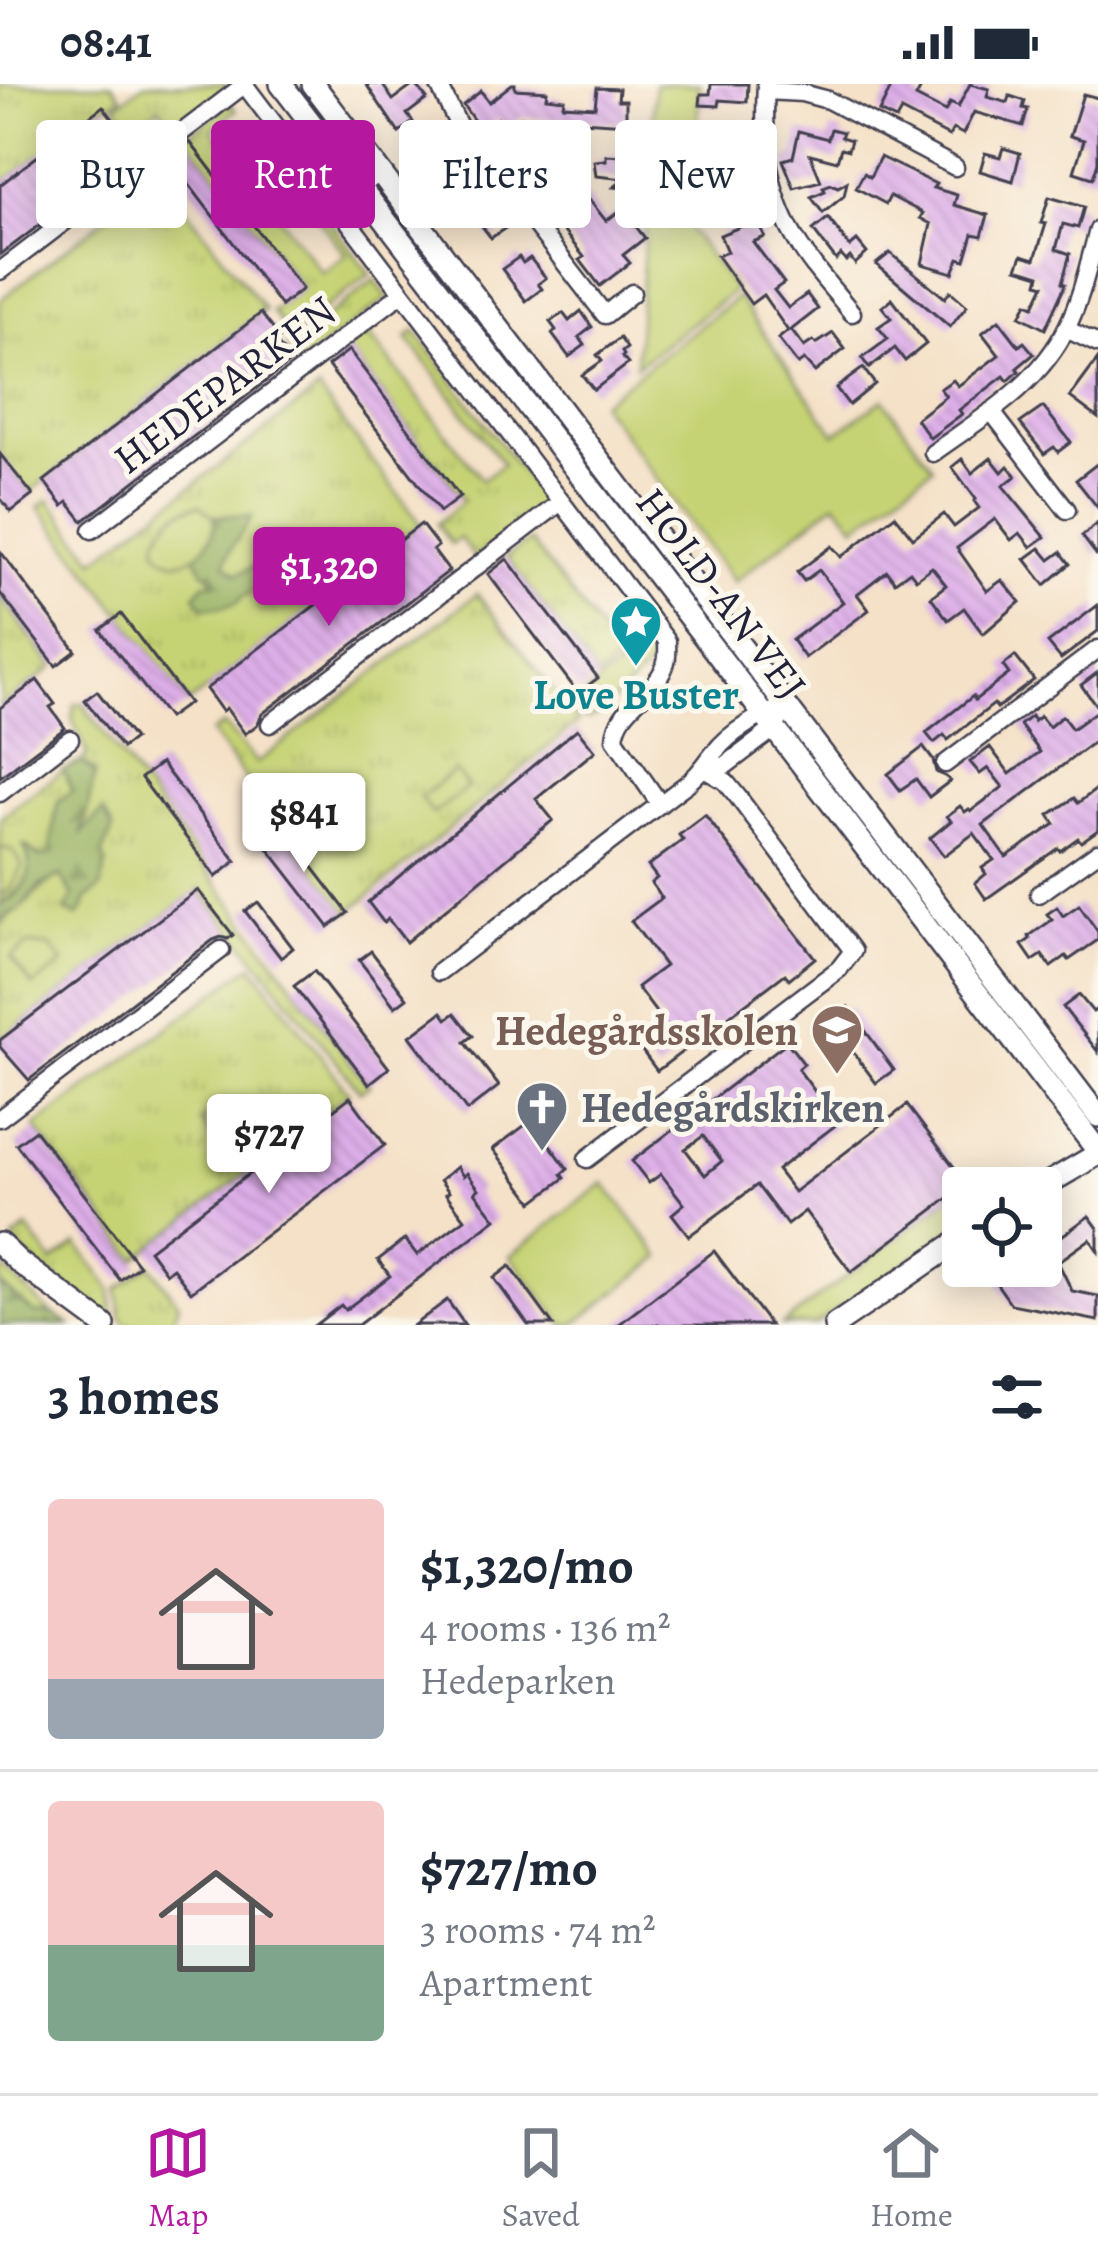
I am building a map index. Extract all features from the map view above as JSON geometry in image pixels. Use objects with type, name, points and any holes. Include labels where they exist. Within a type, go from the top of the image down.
[{"type":"street","points":[[0,271],[244,84],[271,120]]},
{"type":"street","name":"HOLD-AN VEJ","points":[[281,84],[308,120]]},
{"type":"street","name":"HOLD-AN VEJ","points":[[313,84],[1098,1152]]},
{"type":"street","points":[[438,84],[459,126],[604,315],[632,292]]},
{"type":"street","points":[[852,313],[795,239],[774,195],[765,150],[766,87],[828,100],[955,167]]},
{"type":"street","points":[[375,176],[380,172]]},
{"type":"street","name":"HOLD-AN VEJ","points":[[375,207],[775,716],[1098,1116]]},
{"type":"street","points":[[352,228],[667,641],[666,663],[656,681],[623,715],[615,739],[660,803]]},
{"type":"street","points":[[933,453],[1038,371],[1076,306],[1098,230]]},
{"type":"street","name":"HEDEPARKEN","points":[[92,530],[401,294]]},
{"type":"street","points":[[1066,329],[1098,344]]},
{"type":"street","points":[[991,411],[1067,510]]},
{"type":"street","points":[[270,724],[561,502]]},
{"type":"street","points":[[945,764],[1098,649]]},
{"type":"street","points":[[439,972],[704,770],[715,752],[775,716]]},
{"type":"street","points":[[0,793],[70,739]]},
{"type":"street","points":[[587,1159],[839,969],[853,951],[738,796],[725,781],[704,770]]},
{"type":"street","points":[[1039,894],[1098,852]]},
{"type":"street","points":[[0,1118],[221,950]]},
{"type":"street","points":[[1062,1174],[1098,1152]]},
{"type":"street","points":[[0,1244],[104,1325]]},
{"type":"street","points":[[836,1325],[942,1252]]},
{"type":"green space","points":[[0,84],[112,84],[122,97],[86,120],[36,120],[36,158],[0,185]]},
{"type":"green space","points":[[144,84],[225,84],[228,89],[187,121],[169,120],[159,107],[142,120],[126,120],[116,105]]},
{"type":"green space","points":[[655,84],[700,84],[698,120],[653,120]]},
{"type":"green space","points":[[230,103],[236,110],[223,120],[211,120],[211,170],[187,136]]},
{"type":"green space","points":[[187,210],[265,310],[29,493],[0,455],[0,300],[93,228],[187,228]]},
{"type":"green space","points":[[256,228],[288,228],[322,273],[346,255],[326,228],[335,228],[370,274],[290,335],[272,312],[302,288]]},
{"type":"green space","points":[[645,228],[690,228],[735,290],[636,366]]},
{"type":"green space","points":[[375,280],[388,298],[300,364],[287,347]]},
{"type":"green space","points":[[738,297],[835,434],[883,399],[933,467],[856,526],[836,502],[734,582],[600,403]]},
{"type":"green space","points":[[365,329],[482,480],[503,464],[407,338],[415,331],[547,505],[476,560],[460,538],[451,544],[437,524],[464,500],[345,346]]},
{"type":"green space","points":[[318,390],[421,524],[189,703],[39,507],[49,500],[95,560]]},
{"type":"green space","points":[[199,505],[214,516],[210,539],[184,561],[164,557],[156,548],[165,525],[176,514]]},
{"type":"green space","points":[[214,516],[252,516],[225,564],[237,574],[260,564],[263,573],[273,568],[274,542],[284,541],[293,554],[292,570],[237,603],[203,607],[195,595],[206,582],[214,582],[195,556],[210,539]]},
{"type":"green space","points":[[530,541],[619,658],[598,678],[506,557]]},
{"type":"green space","points":[[477,594],[578,722],[348,913],[211,733],[224,725],[257,763]]},
{"type":"green space","points":[[0,596],[53,667],[0,708]]},
{"type":"green space","points":[[648,642],[654,652],[652,664],[599,715],[583,718],[573,704]]},
{"type":"green space","points":[[82,703],[369,1086],[360,1091],[200,889],[0,1040],[0,924],[62,876],[73,896],[85,901],[101,888],[106,863],[102,856],[113,828],[103,812],[81,836],[95,772],[81,762],[88,754],[72,719],[75,704]]},
{"type":"green space","points":[[81,762],[95,773],[82,833],[103,811],[113,828],[102,855],[106,863],[101,888],[85,900],[77,917],[65,911],[73,896],[61,876],[40,886],[0,924],[0,905],[27,880],[29,864],[23,844],[39,857],[49,855],[58,801],[72,791],[63,770]]},
{"type":"green space","points":[[63,770],[72,791],[58,801],[49,855],[41,857],[25,847],[31,861],[28,882],[0,905],[0,818]]},
{"type":"green space","points":[[455,770],[468,787],[433,814],[420,798]]},
{"type":"green space","points":[[0,848],[14,852],[22,866],[0,897]]},
{"type":"green space","points":[[29,944],[51,947],[63,963],[33,986],[11,958]]},
{"type":"green space","points":[[252,965],[349,1093],[136,1259],[35,1127]]},
{"type":"green space","points":[[224,1104],[240,1126],[217,1143],[201,1121]]},
{"type":"green space","points":[[604,1183],[661,1257],[574,1325],[564,1325],[510,1256]]},
{"type":"green space","points":[[942,1204],[942,1238],[815,1325],[782,1325]]},
{"type":"green space","points":[[27,1228],[53,1262],[77,1244],[110,1288],[114,1323],[15,1244],[14,1239]]},
{"type":"green space","points":[[150,1265],[179,1304],[171,1325],[128,1325],[122,1320],[117,1290]]},
{"type":"green space","points":[[0,1266],[51,1313],[35,1314],[0,1284]]},
{"type":"green space","points":[[0,1284],[35,1314],[51,1313],[70,1325],[0,1325]]},
{"type":"building","points":[[366,84],[382,84],[393,100],[415,84],[427,99],[407,114],[412,120],[399,120],[399,133]]},
{"type":"building","points":[[512,84],[515,89],[547,91],[546,97],[564,99],[563,105],[595,107],[597,88],[619,89],[618,100],[626,100],[626,120],[474,120],[463,105],[481,91],[489,102]]},
{"type":"building","points":[[711,84],[748,84],[747,102],[720,100],[719,106],[700,105],[701,94],[710,94]]},
{"type":"building","points":[[893,84],[923,84],[916,97],[945,112],[950,103],[958,107],[970,84],[989,89],[987,97],[1008,103],[1010,96],[1025,101],[1023,108],[1028,109],[1023,126],[974,112],[963,134],[953,129],[949,136],[901,111],[896,120],[879,112]]},
{"type":"building","points":[[1083,94],[1098,98],[1098,162],[1093,178],[1074,172],[1084,140],[1070,136]]},
{"type":"building","points":[[103,106],[114,120],[85,120]]},
{"type":"building","points":[[831,129],[851,140],[848,150],[841,148],[837,161],[810,154],[821,181],[794,188],[783,160],[793,157],[799,131],[828,139]]},
{"type":"building","points":[[190,142],[211,170],[211,214],[187,182]]},
{"type":"building","points":[[1003,148],[1020,153],[1013,181],[980,171],[985,153],[1000,157]]},
{"type":"building","points":[[606,155],[615,156],[615,178],[596,176],[594,161],[606,160]]},
{"type":"building","points":[[36,157],[36,228],[0,255],[0,185]]},
{"type":"building","points":[[880,157],[936,184],[933,188],[957,195],[954,205],[988,215],[982,236],[973,234],[965,260],[959,258],[953,273],[922,264],[931,224],[920,218],[923,213],[890,196],[886,204],[856,188],[864,173],[870,177]]},
{"type":"building","points":[[847,182],[844,196],[823,213],[811,197],[825,191],[823,187]]},
{"type":"building","points":[[1049,197],[1084,207],[1078,228],[1063,224],[1056,249],[1070,254],[1065,284],[1045,329],[1020,316],[1027,303],[1034,306],[1044,285],[1038,283],[1040,275],[1017,268],[1022,255],[1035,259]]},
{"type":"building","points":[[591,202],[606,221],[615,214],[615,228],[637,228],[645,238],[623,255],[630,263],[600,286],[580,260],[584,257],[561,228],[591,228]]},
{"type":"building","points":[[828,218],[850,247],[857,241],[867,253],[855,264],[841,255],[836,260],[813,230]]},
{"type":"building","points":[[222,228],[256,228],[302,289],[281,306]]},
{"type":"building","points":[[483,228],[506,228],[491,238]]},
{"type":"building","points":[[737,228],[761,228],[765,237],[753,242],[784,283],[774,290],[788,308],[807,294],[818,309],[791,330],[804,347],[833,333],[845,349],[815,372],[804,360],[798,364],[778,339],[788,331],[763,295],[751,304],[717,256],[727,252],[720,235]]},
{"type":"building","points":[[890,253],[945,298],[950,291],[967,306],[950,327],[876,264]]},
{"type":"building","points":[[519,257],[523,263],[530,258],[546,278],[538,284],[542,289],[526,301],[502,269]]},
{"type":"building","points":[[892,299],[926,344],[905,361],[895,348],[869,368],[862,358],[888,339],[878,327],[891,318],[882,307]]},
{"type":"building","points":[[581,311],[592,327],[579,337],[585,345],[569,357],[552,334],[556,330],[550,322],[563,313],[569,321]]},
{"type":"building","points":[[261,313],[291,362],[83,521],[68,502],[63,506],[44,481]]},
{"type":"building","points":[[999,320],[1019,346],[1024,342],[1034,354],[1008,381],[1004,376],[930,438],[916,419],[946,396],[940,389],[953,380],[958,386],[999,355],[982,333]]},
{"type":"building","points":[[620,338],[627,348],[622,357],[628,364],[594,390],[582,375],[602,361],[597,355]]},
{"type":"building","points":[[349,350],[460,497],[440,512],[328,366]]},
{"type":"building","points":[[1098,359],[1098,418],[1070,397]]},
{"type":"building","points":[[863,368],[875,384],[849,405],[836,388]]},
{"type":"building","points":[[1043,407],[1071,442],[1058,452],[1054,447],[1044,454],[1020,423]]},
{"type":"building","points":[[0,454],[33,495],[11,512],[0,498]]},
{"type":"building","points":[[991,458],[1002,472],[1008,466],[1016,476],[1003,486],[1045,537],[1031,547],[1020,533],[1011,540],[995,519],[957,548],[987,591],[1002,580],[1020,602],[983,634],[964,608],[948,620],[931,597],[946,585],[932,567],[916,579],[910,571],[895,582],[887,571],[857,594],[869,610],[805,658],[792,640],[843,602],[819,570],[804,581],[797,572],[832,546],[841,557],[895,515],[913,538],[944,514],[954,527],[979,508],[952,467],[962,459],[972,473]]},
{"type":"building","points":[[1098,463],[1098,508],[1076,480]]},
{"type":"building","points":[[1098,523],[1098,557],[1082,536]]},
{"type":"building","points":[[421,524],[449,571],[262,714],[245,734],[206,689]]},
{"type":"building","points":[[1040,548],[1050,560],[1061,552],[1070,564],[1045,585],[1025,559]]},
{"type":"building","points":[[0,551],[76,651],[56,666],[0,593]]},
{"type":"building","points":[[507,559],[598,678],[578,693],[488,574]]},
{"type":"building","points":[[1098,605],[1098,631],[1061,659],[1048,643]]},
{"type":"building","points":[[121,614],[189,703],[168,718],[100,630]]},
{"type":"building","points":[[1015,656],[1034,680],[948,740],[944,735],[934,743],[926,733],[1009,674],[1003,666]]},
{"type":"building","points":[[1098,672],[1098,708],[1081,685]]},
{"type":"building","points":[[37,680],[65,728],[0,777],[0,708]]},
{"type":"building","points":[[97,691],[134,739],[122,748],[85,700]]},
{"type":"building","points":[[1098,710],[1098,739],[983,825],[1006,857],[1055,824],[1049,815],[1098,788],[1098,830],[1081,842],[1078,838],[1058,848],[986,899],[975,883],[986,874],[982,868],[994,860],[974,833],[944,856],[930,838],[951,821],[947,816],[960,806],[971,811],[1003,787],[988,768],[980,774],[970,762],[990,747],[1010,774],[1040,752],[1020,725],[1031,716],[1034,721],[1040,716],[1049,727],[1062,716],[1072,729]]},
{"type":"building","points":[[577,729],[595,751],[536,799],[553,820],[406,942],[388,919],[384,923],[368,902]]},
{"type":"building","points":[[923,747],[936,772],[950,781],[929,797],[916,779],[900,790],[888,774]]},
{"type":"building","points":[[161,763],[236,861],[216,877],[141,778]]},
{"type":"building","points":[[705,815],[815,958],[789,979],[785,974],[657,1071],[637,1044],[664,1023],[637,987],[665,966],[631,921],[662,898],[651,883],[657,878],[648,866],[683,840],[679,835]]},
{"type":"building","points":[[279,823],[348,913],[329,927],[260,838]]},
{"type":"building","points":[[198,890],[233,935],[213,940],[29,1080],[0,1047],[0,1040]]},
{"type":"building","points":[[258,902],[293,948],[281,958],[245,911]]},
{"type":"building","points":[[1079,905],[1098,932],[1098,940],[1051,967],[1042,955],[1033,961],[1022,945],[1052,920],[1047,914],[1057,907],[1063,916]]},
{"type":"building","points":[[371,951],[407,998],[395,1007],[359,960]]},
{"type":"building","points":[[314,971],[389,1068],[369,1084],[294,986]]},
{"type":"building","points":[[1079,995],[1093,1012],[1098,1008],[1098,1052],[1063,1007]]},
{"type":"building","points":[[848,1007],[894,1070],[876,1083],[830,1021]]},
{"type":"building","points":[[442,1012],[447,1019],[455,1013],[473,1036],[465,1042],[499,1086],[467,1111],[410,1036]]},
{"type":"building","name":"Hedegårdsskolen","points":[[787,1042],[804,1064],[798,1069],[822,1101],[828,1096],[845,1118],[777,1170],[794,1192],[907,1105],[954,1167],[942,1167],[942,1203],[851,1272],[805,1211],[787,1225],[757,1185],[689,1236],[672,1214],[684,1204],[661,1174],[649,1183],[632,1161]],"holes":[[[703,1136],[722,1161],[705,1175],[685,1149]]]},
{"type":"building","points":[[350,1097],[385,1145],[191,1292],[173,1268],[166,1273],[149,1250]]},
{"type":"building","name":"Hedegårdskirken","points":[[544,1111],[556,1128],[544,1137],[568,1169],[562,1174],[565,1178],[533,1202],[493,1149]]},
{"type":"building","points":[[35,1130],[139,1266],[120,1280],[16,1144]]},
{"type":"building","points":[[457,1167],[479,1189],[475,1192],[496,1219],[358,1325],[315,1325],[341,1305],[345,1310],[390,1276],[378,1260],[405,1239],[417,1255],[465,1219],[440,1180]]},
{"type":"building","points":[[1089,1216],[1098,1228],[1098,1251],[1090,1239],[1062,1259],[1062,1236]]},
{"type":"building","points":[[714,1251],[770,1325],[618,1325]]},
{"type":"building","points":[[510,1266],[553,1325],[528,1325],[494,1278]]},
{"type":"building","points":[[1062,1270],[1072,1291],[1098,1296],[1098,1321],[1011,1304],[999,1287],[1062,1287]]},
{"type":"building","points":[[447,1300],[465,1325],[414,1325]]},
{"type":"place","name":"Love Buster","points":[[636,668]]},
{"type":"place","name":"Hedegårdsskolen","points":[[837,1076]]},
{"type":"place","name":"Hedegårdskirken","points":[[542,1153]]}]
